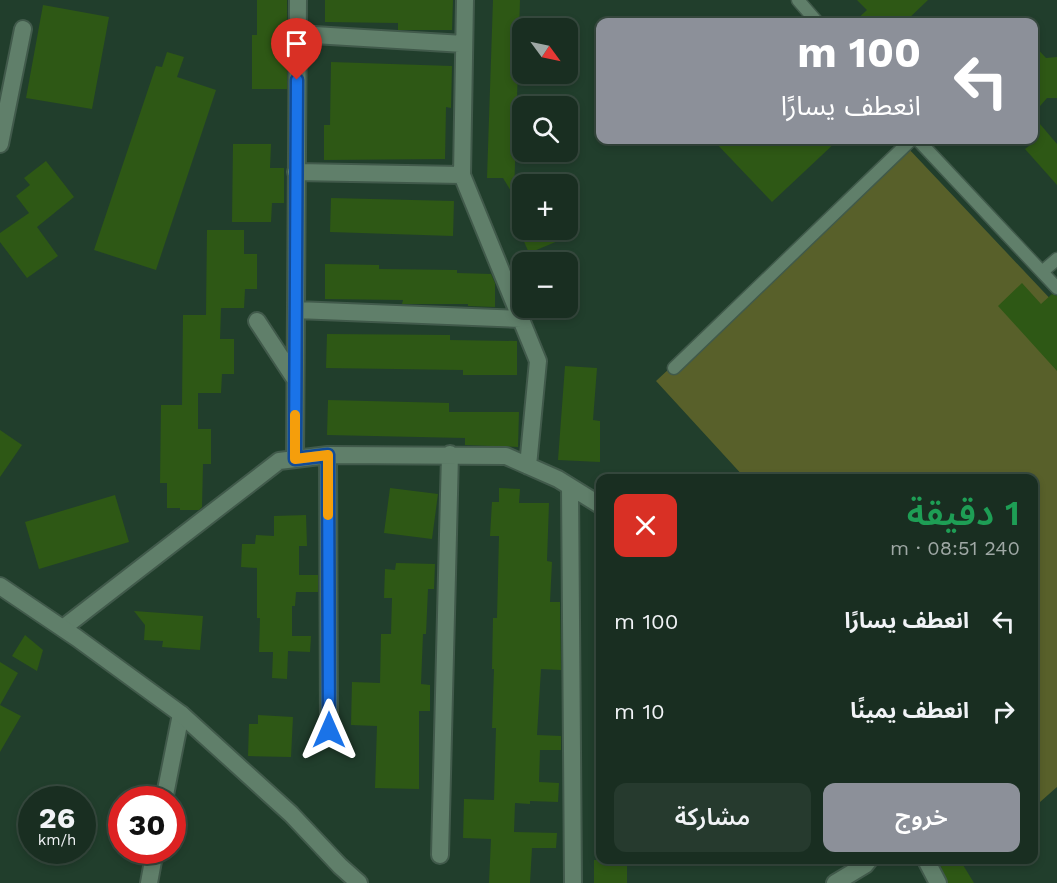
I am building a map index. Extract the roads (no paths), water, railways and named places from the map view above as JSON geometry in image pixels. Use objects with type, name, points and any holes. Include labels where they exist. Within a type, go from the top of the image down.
[{"type":"street","points":[[295,459],[298,0]]},
{"type":"street","points":[[465,0],[462,175],[538,361],[528,466]]},
{"type":"street","points":[[0,144],[23,28]]},
{"type":"street","points":[[297,34],[464,44]]},
{"type":"street","points":[[296,172],[462,175]]},
{"type":"street","points":[[296,310],[521,319]]},
{"type":"street","points":[[257,321],[295,379]]},
{"type":"street","points":[[440,855],[450,454]]},
{"type":"street","points":[[328,455],[329,730]]},
{"type":"street","points":[[63,628],[279,461],[328,455],[506,456],[558,479],[596,503]]},
{"type":"street","points":[[570,487],[573,883]]},
{"type":"street","points":[[0,586],[63,628],[181,714],[291,814],[359,883]]},
{"type":"street","points":[[167,786],[181,714]]},
{"type":"street","points":[[149,883],[152,864]]},
{"type":"street","points":[[835,883],[866,864]]},
{"type":"street","points":[[928,864],[938,883]]},
{"type":"lane","points":[[798,0],[814,18]]},
{"type":"lane","points":[[674,368],[907,144]]},
{"type":"lane","points":[[922,144],[1057,288]]},
{"type":"lane","points":[[1042,272],[1057,259]]},
{"type":"lane","points":[[340,866],[345,883]]}]
